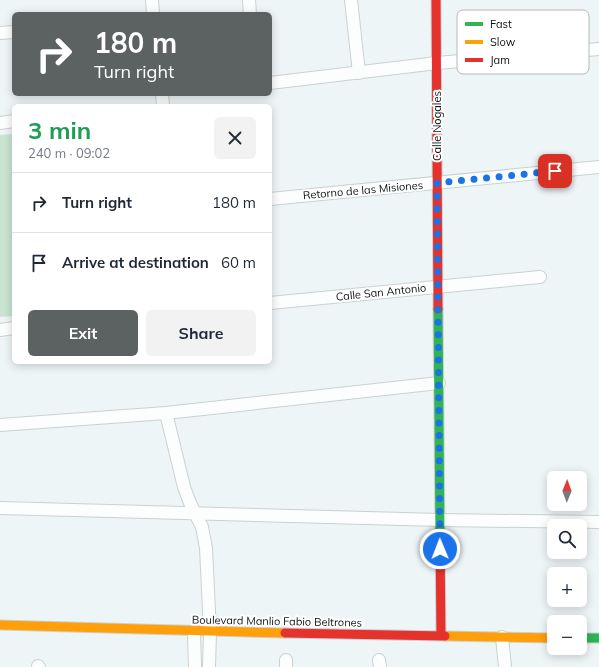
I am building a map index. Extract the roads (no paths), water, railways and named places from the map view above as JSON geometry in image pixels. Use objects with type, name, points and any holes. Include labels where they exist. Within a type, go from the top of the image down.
[{"type":"street","points":[[152,0],[153,12]]},
{"type":"street","points":[[249,0],[250,12]]},
{"type":"street","points":[[351,0],[359,73]]},
{"type":"street","name":"Calle Nogales","points":[[436,0],[441,636]]},
{"type":"street","points":[[0,33],[12,32]]},
{"type":"street","points":[[589,49],[599,48]]},
{"type":"street","points":[[272,83],[457,61]]},
{"type":"street","points":[[0,123],[12,121]]},
{"type":"street","name":"Retorno de las Misiones","points":[[272,199],[599,167]]},
{"type":"street","name":"Calle San Antonio","points":[[272,303],[540,277]]},
{"type":"street","points":[[0,330],[12,328]]},
{"type":"street","points":[[0,425],[166,414],[439,384]]},
{"type":"street","points":[[166,414],[177,463],[190,503],[202,527],[206,548],[210,632],[209,667]]},
{"type":"street","points":[[0,508],[440,520],[599,522]]},
{"type":"street","name":"Boulevard Manlio Fabio Beltrones","points":[[0,625],[194,632],[547,638]]},
{"type":"street","points":[[194,632],[195,667]]},
{"type":"street","points":[[502,637],[505,667]]},
{"type":"street","points":[[587,638],[599,638]]}]
